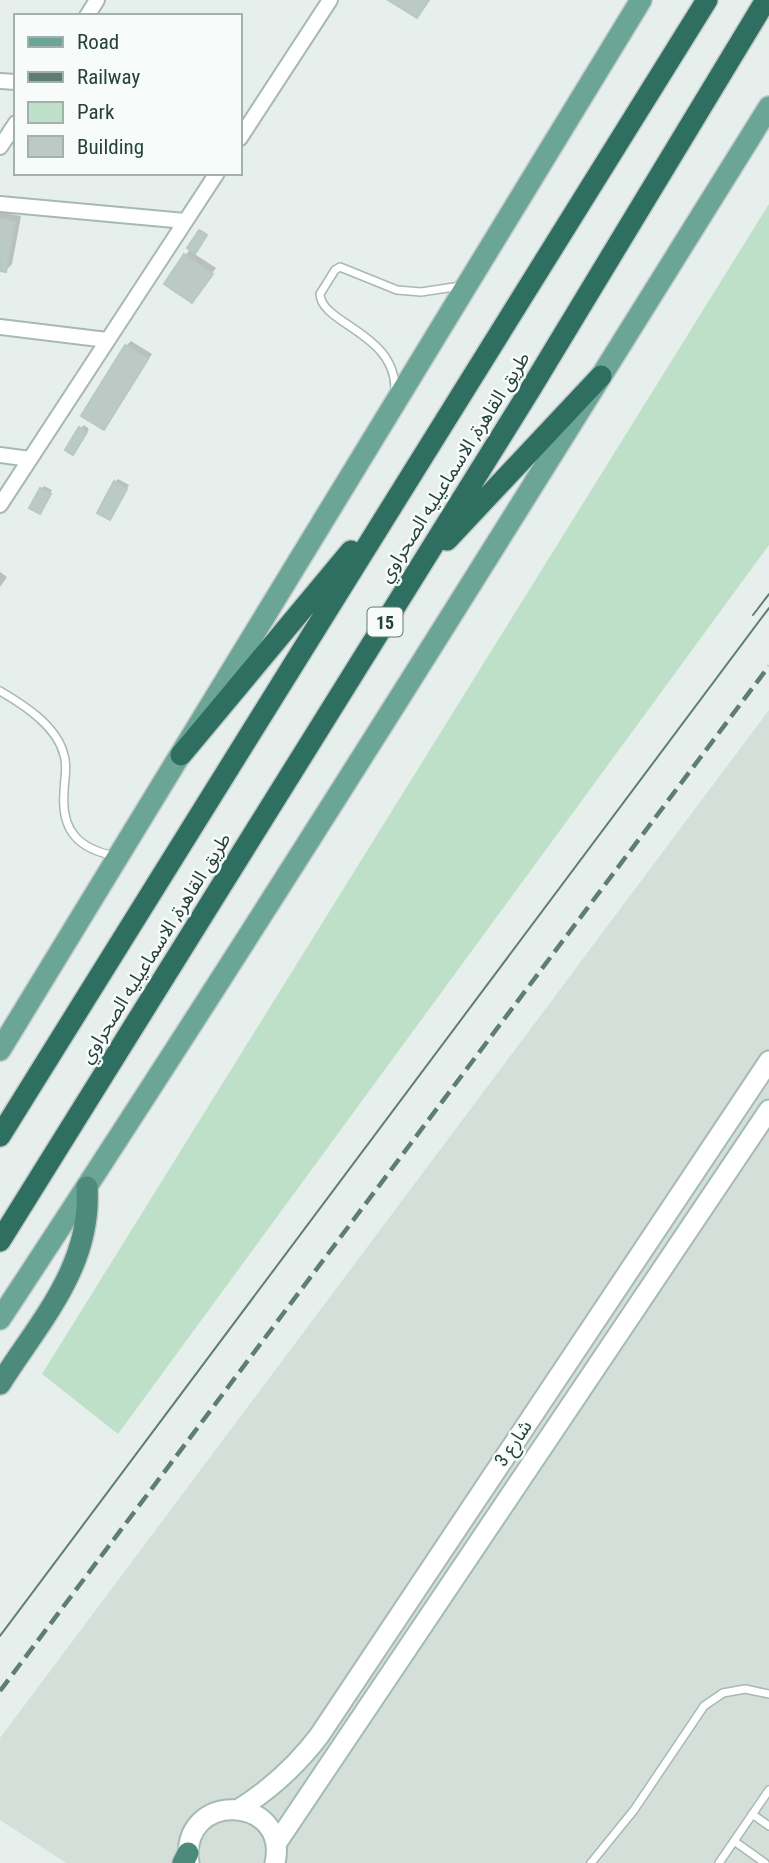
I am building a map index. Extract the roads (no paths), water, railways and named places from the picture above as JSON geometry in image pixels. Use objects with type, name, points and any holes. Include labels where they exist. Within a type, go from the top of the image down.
[{"type":"highway","name":"طريق القاهرة, الاسماعيليه الصحراوي","points":[[0,1136],[707,0]]},
{"type":"highway","name":"طريق القاهرة, الاسماعيليه الصحراوي","points":[[0,1241],[530,390],[766,0]]},
{"type":"highway","points":[[414,575],[601,376]]},
{"type":"highway","points":[[181,755],[404,487]]},
{"type":"highway","points":[[0,1384],[71,1273],[83,1244],[86,1228],[87,1187]]},
{"type":"main road","points":[[0,1050],[641,0]]},
{"type":"main road","points":[[0,1320],[443,630],[769,107]]},
{"type":"main road","name":"شارع 3","points":[[239,1809],[283,1777],[319,1736],[769,1060]]},
{"type":"main road","name":"شارع 3","points":[[276,1853],[769,1110]]},
{"type":"main road","points":[[187,1860],[192,1834],[204,1819],[220,1810],[239,1809],[260,1818],[270,1830],[276,1853]]},
{"type":"street","points":[[242,135],[330,0]]},
{"type":"street","points":[[242,112],[255,114]]},
{"type":"street","points":[[0,147],[14,126]]},
{"type":"street","points":[[0,505],[215,175]]},
{"type":"street","points":[[0,204],[185,221]]},
{"type":"street","points":[[0,327],[107,340]]},
{"type":"street","points":[[0,455],[30,459]]},
{"type":"lane","points":[[392,408],[395,382],[393,367],[382,352],[324,307],[320,294],[335,270],[340,267],[397,290],[421,292],[450,289],[468,283]]},
{"type":"lane","points":[[0,691],[30,710],[56,738],[64,754],[66,770],[63,810],[73,833],[82,845],[96,852],[119,857]]},
{"type":"lane","points":[[591,1863],[634,1810],[704,1706],[723,1693],[746,1689],[769,1694]]},
{"type":"lane","points":[[720,1863],[768,1793]]},
{"type":"lane","points":[[752,1814],[769,1826]]},
{"type":"lane","points":[[734,1841],[765,1863]]},
{"type":"tram line","points":[[753,615],[769,594]]},
{"type":"tram line","points":[[0,1636],[769,608]]},
{"type":"railway","points":[[0,1691],[769,666]]}]
